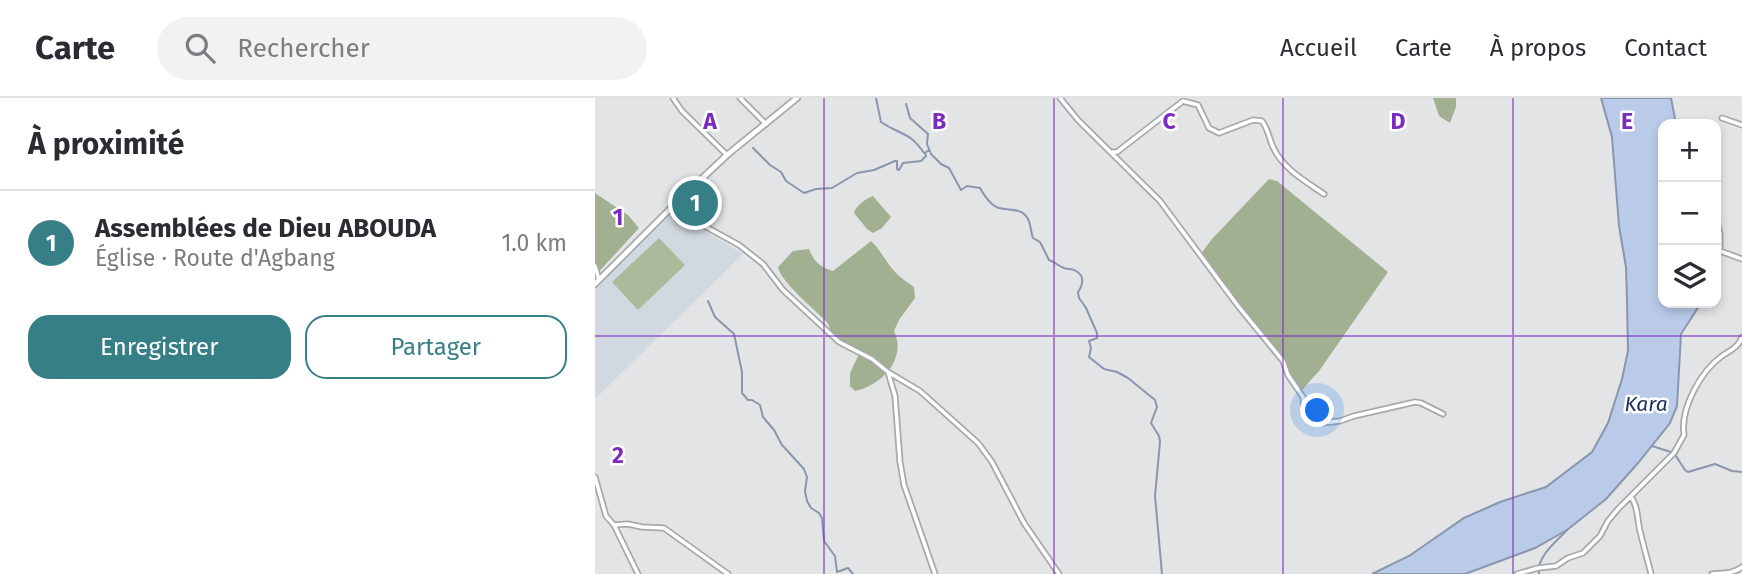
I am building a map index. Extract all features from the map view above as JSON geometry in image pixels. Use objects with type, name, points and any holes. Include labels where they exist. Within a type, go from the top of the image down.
[{"type":"main road","points":[[597,282],[727,155],[797,98]]},
{"type":"street","points":[[673,98],[682,111],[727,155]]},
{"type":"street","points":[[740,98],[766,124]]},
{"type":"street","points":[[1060,98],[1078,120],[1160,201],[1283,362],[1288,375],[1303,397],[1304,411],[1308,416],[1322,423],[1340,421],[1415,402],[1421,402],[1443,414]]},
{"type":"street","points":[[1111,152],[1117,152],[1184,101],[1198,106],[1209,128],[1219,133],[1252,120],[1262,121],[1281,161],[1293,173],[1324,194]]},
{"type":"street","points":[[1722,118],[1742,125]]},
{"type":"street","points":[[679,200],[699,223],[739,245],[763,264],[783,290],[839,342],[872,359],[920,391],[978,443],[992,462],[1024,523],[1059,574]]},
{"type":"street","points":[[1720,245],[1720,251],[1742,259]]},
{"type":"street","points":[[595,266],[597,282]]},
{"type":"street","points":[[1517,574],[1556,566],[1583,553],[1596,542],[1608,521],[1674,453],[1682,441],[1692,391],[1699,379],[1716,361],[1739,344],[1742,337]]},
{"type":"street","points":[[888,372],[895,396],[904,485],[935,574]]},
{"type":"street","points":[[595,477],[606,516],[614,525],[638,574]]},
{"type":"street","points":[[1631,497],[1635,502],[1651,574]]},
{"type":"street","points":[[614,525],[664,528],[728,574]]},
{"type":"street","points":[[1712,574],[1729,573],[1742,567]]},
{"type":"shaded area","points":[[680,209],[690,222],[743,254],[595,399],[595,289],[673,210]]},
{"type":"green space","points":[[1433,98],[1456,98],[1456,107],[1450,123],[1439,116]]},
{"type":"green space","points":[[1269,179],[1277,181],[1388,272],[1319,371],[1302,390],[1290,375],[1285,362],[1202,255],[1212,239]]},
{"type":"green space","points":[[595,193],[628,215],[639,228],[595,276]]},
{"type":"green space","points":[[873,196],[891,217],[882,228],[873,233],[854,213],[859,205]]},
{"type":"green space","points":[[659,238],[685,265],[638,310],[612,282]]},
{"type":"green space","points":[[871,241],[896,273],[914,287],[915,298],[894,331],[897,351],[890,369],[874,383],[855,391],[850,386],[850,373],[860,352],[837,340],[827,322],[791,287],[778,267],[793,251],[809,249],[818,263],[833,271]]},
{"type":"water","name":"Kara","points":[[1601,98],[1671,98],[1675,119],[1658,119],[1658,308],[1698,308],[1681,334],[1677,406],[1670,423],[1606,499],[1567,530],[1535,548],[1465,574],[1372,574],[1409,556],[1464,518],[1500,502],[1546,487],[1592,452],[1608,423],[1628,351],[1626,267],[1619,226],[1612,137]]},
{"type":"waterway","points":[[876,98],[881,122],[909,137],[924,153]]},
{"type":"waterway","points":[[906,104],[910,118],[928,134],[927,144],[931,154],[949,168],[961,190],[967,186],[980,188],[996,207],[1023,213],[1029,221],[1033,238],[1040,242],[1049,260],[1081,275],[1079,298],[1097,333],[1097,338],[1089,341],[1089,357],[1104,369],[1128,378],[1155,400],[1157,407],[1151,423],[1160,442],[1155,496],[1162,574]]},
{"type":"waterway","points":[[753,148],[781,172],[786,181],[804,193],[832,188],[857,173],[874,170],[895,161],[899,170],[903,163],[921,161],[929,150]]},
{"type":"waterway","points":[[708,301],[715,317],[734,334],[742,372],[742,393],[748,400],[760,405],[763,417],[782,445],[804,469],[807,477],[807,501],[822,518],[824,541],[835,556],[837,572],[848,568],[853,574]]},
{"type":"waterway","points":[[1652,446],[1674,453],[1688,472],[1715,464],[1742,472]]},
{"type":"waterway","points":[[1539,574],[1544,556],[1567,530]]},
{"type":"place","name":"Assemblées de Dieu ABOUDA","points":[[695,203]]}]
